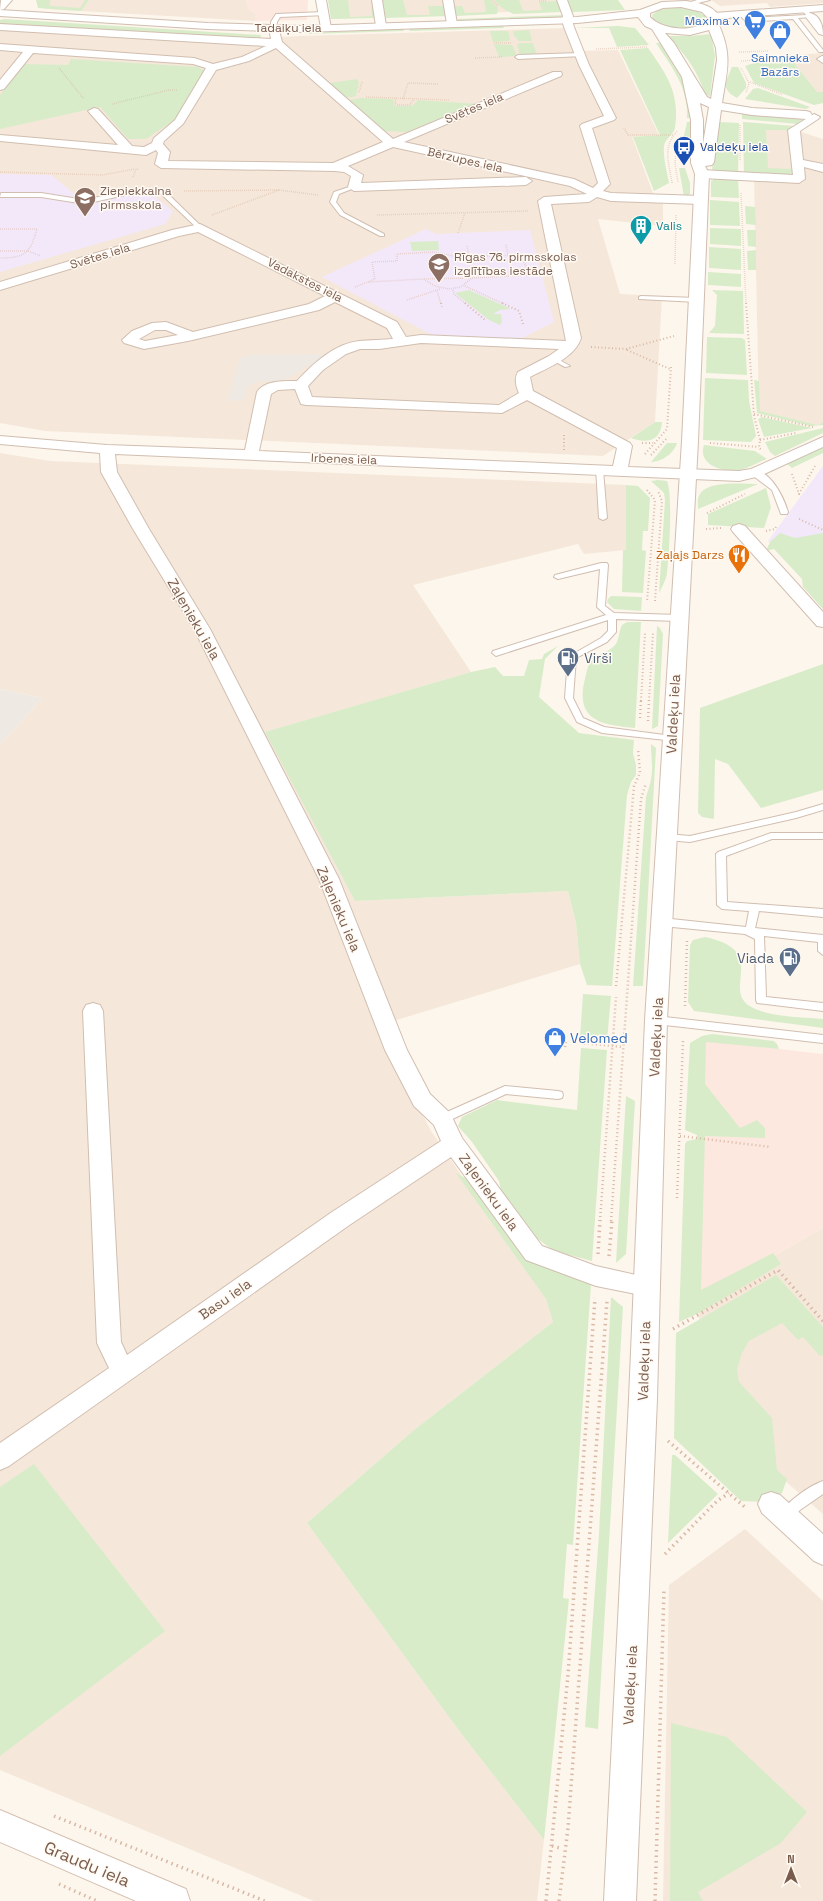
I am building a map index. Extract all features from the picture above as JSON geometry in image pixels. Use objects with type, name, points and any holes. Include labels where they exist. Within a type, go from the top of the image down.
[{"type":"street","points":[[0,7],[6,0]]},
{"type":"street","points":[[321,0],[326,28]]},
{"type":"street","points":[[377,0],[381,26]]},
{"type":"street","points":[[448,0],[452,24]]},
{"type":"street","points":[[562,0],[568,16],[572,20],[579,52],[610,118],[586,126],[604,184],[588,198],[544,201],[574,338],[572,346],[554,359],[523,375],[524,388],[527,394],[625,446],[620,471]]},
{"type":"street","name":"Valdeķu iela","points":[[639,0],[642,8],[668,43],[702,99],[716,105]]},
{"type":"street","points":[[713,20],[709,11],[698,2],[654,7],[649,19],[678,31],[689,31],[699,30],[713,20],[742,14],[807,13],[823,8]]},
{"type":"street","name":"Tadaiķu iela","points":[[0,13],[208,26],[274,28],[326,28],[649,19]]},
{"type":"street","points":[[807,13],[823,32]]},
{"type":"street","name":"Valdeķu iela","points":[[702,174],[705,169],[719,92],[722,54],[722,48],[713,20]]},
{"type":"street","points":[[0,27],[277,43]]},
{"type":"street","points":[[274,28],[277,43]]},
{"type":"street","points":[[0,47],[194,61],[212,67],[236,64],[262,53],[277,43]]},
{"type":"street","name":"Bērzupes iela","points":[[277,43],[391,143],[552,180],[574,183],[595,193],[611,197],[701,200]]},
{"type":"street","points":[[0,88],[30,50]]},
{"type":"street","points":[[0,138],[146,151],[157,145],[158,140],[179,122],[212,67]]},
{"type":"street","name":"Svētes iela","points":[[335,166],[557,74]]},
{"type":"street","name":"Valdeķu iela","points":[[620,1901],[643,1407],[656,1020],[688,474],[702,174],[698,163],[696,120],[688,77]]},
{"type":"street","points":[[719,92],[741,101],[815,114]]},
{"type":"street","points":[[716,105],[739,109],[815,114]]},
{"type":"street","points":[[94,111],[129,150]]},
{"type":"street","points":[[702,174],[799,179],[794,130],[815,114]]},
{"type":"street","points":[[157,145],[164,152],[161,164],[335,166],[347,169],[357,175],[354,188],[552,180]]},
{"type":"street","points":[[797,162],[823,168]]},
{"type":"street","name":"Svētes iela","points":[[0,286],[176,233],[200,228]]},
{"type":"street","name":"Vadakstes iela","points":[[200,228],[392,325],[398,333],[401,341]]},
{"type":"street","points":[[191,336],[314,307],[336,296]]},
{"type":"street","points":[[251,455],[264,392],[269,388],[277,386],[301,384],[318,367],[341,351],[359,345],[379,345],[421,339],[572,346]]},
{"type":"street","points":[[301,384],[306,401],[502,409],[527,394]]},
{"type":"street","name":"Irbenes iela","points":[[0,440],[107,449],[739,476],[755,473],[822,435]]},
{"type":"street","name":"Zaļenieku iela","points":[[107,449],[109,472],[141,529],[202,629],[328,879],[396,1050],[422,1100],[442,1119],[454,1144],[534,1253],[596,1276],[646,1286]]},
{"type":"street","points":[[739,530],[823,622]]},
{"type":"street","points":[[93,1011],[109,1343],[122,1370]]},
{"type":"street","name":"Basu iela","points":[[0,1458],[122,1370],[340,1219],[454,1144]]},
{"type":"street","points":[[778,1510],[823,1552]]},
{"type":"street","name":"Graudu iela","points":[[0,1826],[174,1901]]},
{"type":"lane","points":[[742,14],[746,20],[794,17],[807,13]]},
{"type":"lane","points":[[274,28],[274,22],[278,15],[324,14]]},
{"type":"lane","points":[[794,17],[819,57]]},
{"type":"lane","points":[[518,57],[579,52]]},
{"type":"lane","points":[[354,188],[336,194],[333,202],[344,215],[382,235]]},
{"type":"lane","points":[[1,195],[41,195],[85,202],[134,191],[162,191],[200,228]]},
{"type":"lane","points":[[641,298],[697,300]]},
{"type":"lane","points":[[554,359],[567,366]]},
{"type":"lane","points":[[599,470],[603,518]]},
{"type":"lane","points":[[755,473],[770,482],[781,496],[784,512]]},
{"type":"lane","points":[[558,577],[604,565],[601,607],[612,616]]},
{"type":"lane","points":[[496,653],[612,616],[679,618]]},
{"type":"lane","points":[[612,616],[612,632],[604,640],[572,657],[569,698],[580,720],[602,730],[672,739]]},
{"type":"lane","points":[[667,837],[690,839],[796,815],[823,807]]},
{"type":"lane","points":[[823,836],[771,836],[721,854],[722,905],[823,913]]},
{"type":"lane","points":[[749,932],[754,921],[754,908]]},
{"type":"lane","points":[[662,922],[823,939],[823,951]]},
{"type":"lane","points":[[749,932],[756,934],[760,938],[760,1000],[823,1007]]},
{"type":"lane","points":[[656,1020],[823,1039]]},
{"type":"lane","points":[[442,1119],[505,1090],[558,1095]]},
{"type":"lane","points":[[778,1510],[795,1506],[823,1487]]},
{"type":"path","points":[[494,43],[514,42]]},
{"type":"path","points":[[637,47],[643,44]]},
{"type":"path","points":[[579,52],[648,47]]},
{"type":"path","points":[[45,51],[94,111],[110,104],[169,90],[197,92]]},
{"type":"path","points":[[738,52],[768,51]]},
{"type":"path","points":[[740,61],[819,57]]},
{"type":"path","points":[[403,99],[408,83],[438,84]]},
{"type":"path","points":[[365,97],[452,101]]},
{"type":"path","points":[[396,98],[395,103],[404,106],[410,105],[414,99]]},
{"type":"path","points":[[610,118],[622,124],[628,135],[674,135]]},
{"type":"path","points":[[740,120],[740,176],[745,289],[754,414],[760,440],[759,448]]},
{"type":"path","points":[[674,299],[677,229],[671,166],[667,146],[670,139],[677,132],[678,125]]},
{"type":"path","points":[[0,172],[102,176],[136,169]]},
{"type":"path","points":[[200,228],[209,216],[279,190]]},
{"type":"path","points":[[162,191],[279,190],[313,195],[336,194]]},
{"type":"path","points":[[344,215],[546,211]]},
{"type":"path","points":[[458,233],[464,212]]},
{"type":"path","points":[[0,229],[6,231]]},
{"type":"path","points":[[0,229],[37,229],[32,248],[20,257],[0,258]]},
{"type":"path","points":[[506,245],[508,254]]},
{"type":"path","points":[[467,246],[469,256]]},
{"type":"path","points":[[0,251],[28,251]]},
{"type":"path","points":[[368,282],[527,275],[526,266],[519,255],[508,254],[457,257],[434,252],[397,254],[397,261],[372,262],[375,279]]},
{"type":"path","points":[[424,279],[430,285],[441,289],[453,290],[464,286],[472,278]]},
{"type":"path","points":[[464,286],[519,311],[523,324]]},
{"type":"path","points":[[407,300],[441,289]]},
{"type":"path","points":[[453,290],[454,294],[485,320]]},
{"type":"path","points":[[437,291],[442,307]]},
{"type":"path","points":[[572,346],[626,349],[679,335]]},
{"type":"path","points":[[672,336],[672,343]]},
{"type":"path","points":[[626,349],[670,369]]},
{"type":"path","points":[[642,457],[667,429],[671,362]]},
{"type":"path","points":[[754,414],[822,435]]},
{"type":"path","points":[[564,431],[564,445]]},
{"type":"path","points":[[760,440],[798,433]]},
{"type":"path","points":[[704,442],[759,448],[765,452]]},
{"type":"path","points":[[705,514],[791,471],[799,494],[816,465]]},
{"type":"path","points":[[644,488],[652,494],[655,500],[647,602]]},
{"type":"path","points":[[654,488],[661,496],[662,501],[655,608]]},
{"type":"path","points":[[784,512],[823,530]]},
{"type":"path","points":[[704,522],[704,530]]},
{"type":"path","points":[[640,721],[646,630]]},
{"type":"path","points":[[648,721],[653,632]]},
{"type":"path","points":[[616,986],[634,786],[640,773],[638,745]]},
{"type":"path","points":[[609,1264],[641,799],[648,780]]},
{"type":"path","points":[[677,1205],[688,925]]},
{"type":"path","points":[[598,1262],[616,997]]},
{"type":"path","points":[[565,1047],[566,1041]]},
{"type":"path","points":[[572,1042],[623,1046]]},
{"type":"path","points":[[680,1136],[771,1147]]},
{"type":"path","points":[[673,1329],[778,1270],[823,1321]]},
{"type":"path","points":[[559,1901],[568,1828],[607,1294]]},
{"type":"path","points":[[546,1901],[579,1531],[595,1296]]},
{"type":"path","points":[[672,1337],[673,1321]]},
{"type":"path","points":[[668,1448],[669,1434]]},
{"type":"path","points":[[668,1441],[756,1517],[778,1510]]},
{"type":"path","points":[[665,1554],[717,1501],[729,1493]]},
{"type":"path","points":[[665,1547],[665,1562]]},
{"type":"path","points":[[655,1901],[664,1586]]},
{"type":"path","points":[[52,1816],[265,1901]]},
{"type":"path","points":[[552,1846],[560,1848]]},
{"type":"shaded area","points":[[47,0],[246,0],[249,9],[255,14],[255,21],[45,9]]},
{"type":"shaded area","points":[[246,0],[308,0],[307,20],[255,21],[255,14],[249,9]]},
{"type":"shaded area","points":[[333,0],[603,0],[608,8],[336,19]]},
{"type":"shaded area","points":[[711,0],[823,0],[823,3],[770,7],[767,3],[720,6]]},
{"type":"shaded area","points":[[0,22],[264,38],[567,28],[575,51],[618,50],[659,135],[632,137],[653,193],[663,200],[663,226],[598,219],[620,294],[662,296],[655,422],[603,456],[45,431],[0,423]]},
{"type":"shaded area","points":[[823,53],[823,103],[818,101],[784,56]]},
{"type":"shaded area","points":[[753,127],[789,128],[823,139],[823,422],[818,425],[759,411]]},
{"type":"shaded area","name":"Ziepiekkalna pirmsskola","points":[[0,174],[51,175],[88,205],[131,194],[154,196],[173,211],[165,224],[0,272]]},
{"type":"shaded area","name":"Rīgas 76. pirmsskolas izglītības iestāde","points":[[426,229],[436,234],[530,230],[554,322],[520,339],[432,335],[322,277]]},
{"type":"shaded area","points":[[316,354],[325,356],[283,381],[260,381],[248,386],[242,401],[227,400],[240,358],[244,358],[245,355]]},
{"type":"shaded area","points":[[0,453],[50,461],[626,485],[626,550],[584,554],[578,544],[413,585],[471,672],[266,732],[355,901],[568,891],[576,923],[580,964],[377,1026],[431,1131],[546,1299],[553,1322],[414,1430],[307,1523],[460,1732],[544,1840],[537,1901],[314,1901],[0,1770],[0,745],[42,698],[0,689]]},
{"type":"shaded area","points":[[823,466],[823,599],[768,541]]},
{"type":"shaded area","points":[[0,689],[42,698],[0,745]]},
{"type":"shaded area","points":[[699,1040],[823,1054],[823,1228],[697,1300],[694,1297]]},
{"type":"shaded area","points":[[823,1228],[823,1514],[767,1465],[703,1348],[697,1300]]},
{"type":"shaded area","points":[[745,1529],[823,1601],[823,1901],[663,1901],[669,1585]]},
{"type":"green space","points":[[36,0],[50,0],[50,6],[80,8],[85,0],[89,0],[81,11],[38,8]]},
{"type":"green space","points":[[328,0],[348,0],[350,17],[372,16],[371,7],[375,7],[377,18],[331,19]]},
{"type":"green space","points":[[381,0],[403,0],[407,15],[430,15],[428,6],[445,6],[449,16],[386,18]]},
{"type":"green space","points":[[484,0],[490,0],[498,8],[497,14],[456,16],[453,6],[462,6],[465,13],[486,12]]},
{"type":"green space","points":[[494,0],[519,0],[523,11],[542,10],[539,2],[560,1],[562,12],[513,14],[502,8]]},
{"type":"green space","points":[[566,0],[618,0],[625,10],[572,12]]},
{"type":"green space","points":[[675,7],[696,10],[705,16],[705,21],[700,25],[693,27],[679,28],[664,25],[653,19],[652,15],[659,10]]},
{"type":"green space","points":[[564,15],[561,17],[456,19]]},
{"type":"green space","points":[[5,19],[261,35],[260,39],[0,25],[0,20]]},
{"type":"green space","points":[[503,26],[504,28],[410,31],[409,29]]},
{"type":"green space","points":[[618,26],[635,28],[649,45],[617,47],[609,28],[575,28],[577,36],[575,35],[573,28]]},
{"type":"green space","points":[[403,29],[404,31],[309,34],[309,33]]},
{"type":"green space","points":[[529,30],[531,41],[519,41],[514,36],[513,31]]},
{"type":"green space","points":[[490,31],[508,31],[510,38],[509,41],[493,42]]},
{"type":"green space","points":[[711,34],[715,56],[710,96],[705,95],[699,78],[690,62],[672,41],[665,36]]},
{"type":"green space","points":[[533,43],[537,55],[520,56],[517,44]]},
{"type":"green space","points":[[656,43],[660,43],[687,87],[691,118],[687,118],[685,97],[678,78]]},
{"type":"green space","points":[[494,44],[512,45],[517,56],[499,57]]},
{"type":"green space","points":[[648,48],[666,76],[674,94],[676,105],[675,128],[664,146],[669,183],[654,191],[633,137],[660,135],[620,50]]},
{"type":"green space","points":[[790,58],[817,92],[823,92],[823,103],[814,105],[754,83],[745,66],[764,60]]},
{"type":"green space","points":[[71,59],[198,67],[205,71],[177,118],[146,139],[128,139],[100,107],[0,129],[0,95],[25,64],[68,65]]},
{"type":"green space","points":[[732,67],[738,67],[746,83],[746,88],[737,98],[726,88],[726,81]]},
{"type":"green space","points":[[357,79],[359,83],[356,96],[352,97],[345,96],[335,89],[330,83]]},
{"type":"green space","points":[[758,88],[810,107],[806,109],[745,99],[753,89]]},
{"type":"green space","points":[[361,98],[393,99],[395,106],[412,106],[418,100],[479,104],[406,132],[384,131],[349,100]]},
{"type":"green space","points":[[742,113],[803,119],[797,124],[742,119]]},
{"type":"green space","points":[[693,121],[692,137],[687,149],[681,149],[687,122]]},
{"type":"green space","points":[[719,122],[739,123],[738,174],[714,171],[712,169]]},
{"type":"green space","points":[[743,122],[795,126],[788,130],[766,130],[768,168],[793,169],[793,172],[789,175],[744,174]]},
{"type":"green space","points":[[679,168],[685,168],[690,183],[690,194],[684,197]]},
{"type":"green space","points":[[719,177],[738,178],[739,198],[711,197],[711,181]]},
{"type":"green space","points":[[710,200],[739,202],[740,226],[710,225]]},
{"type":"green space","points":[[745,206],[755,207],[756,225],[746,224]]},
{"type":"green space","points":[[710,228],[741,229],[741,246],[710,244]]},
{"type":"green space","points":[[747,230],[756,230],[756,247],[748,246]]},
{"type":"green space","points":[[438,241],[439,250],[412,251],[410,242]]},
{"type":"green space","points":[[709,247],[741,249],[741,270],[709,268]]},
{"type":"green space","points":[[756,250],[756,270],[748,270],[747,251]]},
{"type":"green space","points":[[708,272],[741,274],[741,287],[708,285]]},
{"type":"green space","points":[[469,290],[511,309],[500,310],[493,314],[501,314],[502,321],[500,325],[489,320],[455,293]]},
{"type":"green space","points":[[712,290],[743,291],[744,334],[709,333],[715,326],[717,295]]},
{"type":"green space","points":[[707,337],[742,338],[745,340],[747,375],[706,373]]},
{"type":"green space","points":[[705,378],[748,380],[749,401],[756,436],[751,442],[703,440]]},
{"type":"green space","points":[[754,380],[759,381],[760,411],[818,425],[823,422],[823,425],[811,426],[757,413]]},
{"type":"green space","points":[[762,417],[812,428],[764,437],[758,419]]},
{"type":"green space","points":[[655,422],[662,422],[659,433],[656,437],[648,441],[631,438]]},
{"type":"green space","points":[[823,428],[823,433],[775,456],[770,452],[765,442]]},
{"type":"green space","points":[[667,443],[677,443],[673,450],[663,459],[651,462]]},
{"type":"green space","points":[[704,445],[755,451],[767,459],[740,470],[734,471],[720,469],[708,463],[703,452]]},
{"type":"green space","points":[[823,447],[823,453],[792,468],[787,464]]},
{"type":"green space","points":[[651,481],[667,481],[670,499],[667,573],[659,593],[665,500],[664,493]]},
{"type":"green space","points":[[736,483],[758,484],[698,509],[700,494],[710,487]]},
{"type":"green space","points":[[626,485],[638,486],[650,498],[648,531],[643,531],[642,550],[646,551],[643,593],[622,592],[623,550],[626,550]]},
{"type":"green space","points":[[766,488],[771,507],[764,528],[708,525],[708,514]]},
{"type":"green space","points":[[780,533],[795,538],[823,533],[823,609],[803,587],[802,579],[774,549],[766,551],[770,542]]},
{"type":"green space","points":[[611,596],[642,597],[641,611],[614,609],[607,602]]},
{"type":"green space","points":[[627,622],[641,622],[635,728],[603,723],[595,719],[588,714],[584,706],[583,696],[584,683],[590,662],[615,645],[622,625]]},
{"type":"green space","points":[[657,626],[663,634],[658,726],[652,729]]},
{"type":"green space","points":[[558,646],[545,659],[539,697],[579,733],[634,740],[633,753],[636,765],[636,775],[631,782],[627,795],[612,986],[587,985],[580,964],[576,923],[568,891],[355,901],[265,732],[471,672],[495,667],[503,676],[524,676],[529,660],[542,659],[544,654]]},
{"type":"green space","points":[[823,664],[823,790],[761,808],[728,764],[715,759],[714,819],[702,817],[698,813],[700,708]]},
{"type":"green space","points":[[651,744],[656,748],[643,986],[633,986],[646,797],[652,773]]},
{"type":"green space","points":[[705,937],[724,943],[735,951],[740,959],[740,989],[742,997],[748,1005],[755,1009],[774,1014],[823,1019],[823,1028],[694,1011],[688,1002],[690,945],[693,940]]},
{"type":"green space","points":[[583,994],[611,996],[607,1041],[580,1038]]},
{"type":"green space","points":[[712,1034],[774,1041],[779,1049],[706,1042],[705,1084],[740,1128],[757,1120],[765,1128],[765,1138],[705,1136],[701,1290],[773,1253],[781,1264],[699,1313],[679,1322],[685,1144],[687,1141],[697,1139],[697,1135],[685,1130],[690,1043],[702,1036]]},
{"type":"green space","points":[[581,1048],[607,1050],[592,1261],[554,1251],[523,1225],[502,1195],[499,1181],[472,1142],[458,1126],[462,1117],[497,1100],[577,1110]]},
{"type":"green space","points":[[626,1096],[635,1101],[626,1254],[616,1263]]},
{"type":"green space","points":[[456,1173],[467,1179],[530,1262],[591,1284],[573,1545],[567,1544],[563,1598],[569,1599],[544,1840],[460,1732],[307,1523],[414,1430],[553,1322],[546,1299]]},
{"type":"green space","points":[[776,1275],[823,1327],[823,1355],[820,1356],[803,1337],[798,1340],[782,1323],[749,1341],[742,1353],[737,1369],[739,1382],[772,1418],[777,1470],[787,1479],[782,1493],[765,1502],[741,1501],[674,1438],[676,1333]]},
{"type":"green space","points":[[611,1297],[623,1307],[598,1729],[585,1727],[599,1534]]},
{"type":"green space","points":[[672,1455],[675,1455],[718,1494],[668,1543]]},
{"type":"green space","points":[[34,1464],[165,1631],[0,1756],[0,1487]]},
{"type":"green space","points":[[671,1723],[727,1737],[807,1812],[781,1843],[698,1892],[703,1901],[670,1901]]},
{"type":"place","name":"Maxima X","points":[[755,40]]},
{"type":"place","name":"Saimnieka Bazārs","points":[[780,50]]},
{"type":"place","name":"Valdeķu iela","points":[[684,166]]},
{"type":"place","name":"Ziepiekkalna pirmsskola","points":[[85,218]]},
{"type":"place","name":"Valis","points":[[641,246]]},
{"type":"place","name":"Rīgas 76. pirmsskolas izglītības iestāde","points":[[439,284]]},
{"type":"place","name":"Zaļajs Darzs","points":[[739,574]]},
{"type":"place","name":"Virši","points":[[568,678]]},
{"type":"place","name":"Viada","points":[[790,978]]},
{"type":"place","name":"Velomed","points":[[555,1058]]}]
